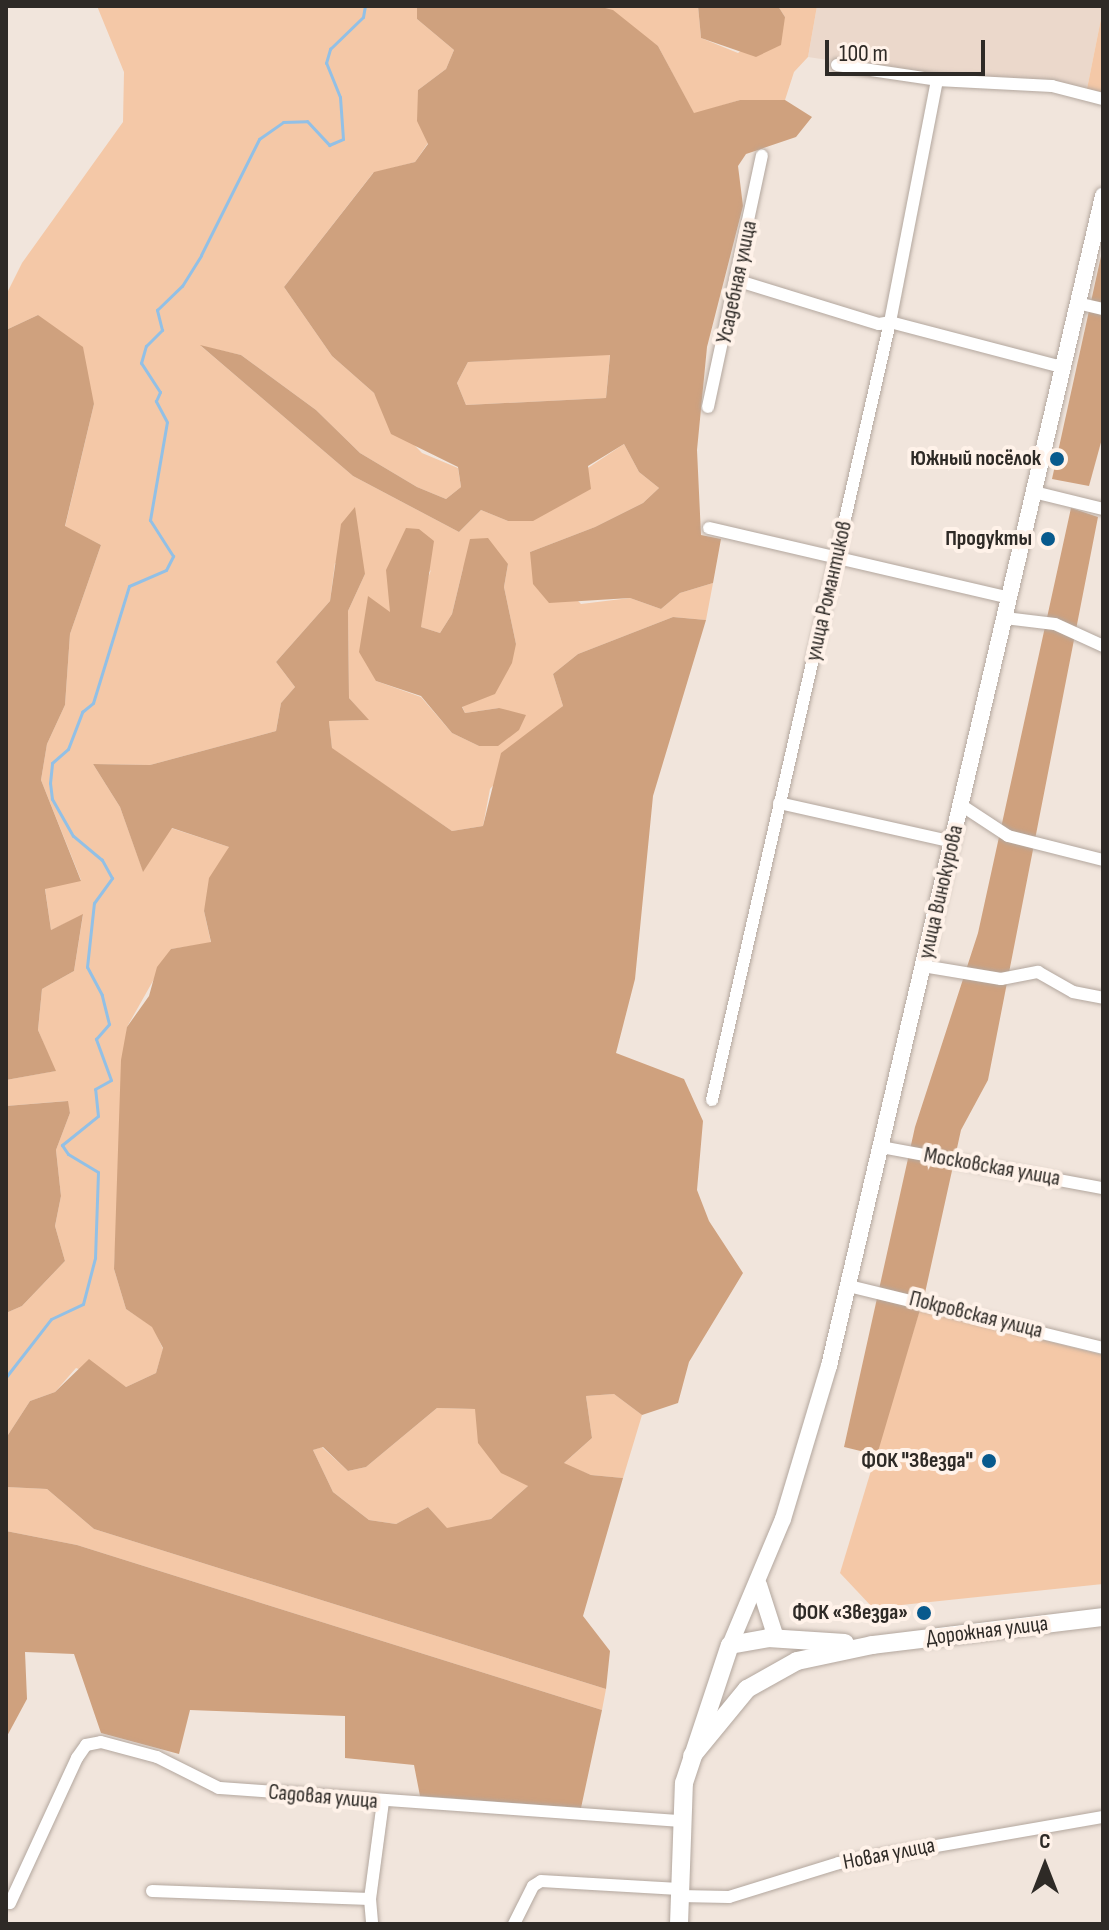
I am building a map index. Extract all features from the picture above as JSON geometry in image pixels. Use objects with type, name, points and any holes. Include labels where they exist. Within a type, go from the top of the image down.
[{"type":"main road","name":"улица Винокурова","points":[[759,1583],[806,1448],[849,1286],[1103,196]]},
{"type":"main road","points":[[692,1756],[761,1678],[776,1638],[759,1583]]},
{"type":"main road","points":[[679,1924],[679,1821],[692,1756],[721,1666],[759,1583]]},
{"type":"main road","name":"Дорожная улица","points":[[872,1645],[1103,1617]]},
{"type":"main road","points":[[730,1645],[776,1638],[872,1645]]},
{"type":"main road","points":[[721,1666],[734,1684],[761,1678],[797,1661],[872,1645]]},
{"type":"street","points":[[837,65],[937,80],[1052,86],[1103,99]]},
{"type":"street","name":"улица Романтиков","points":[[712,1100],[890,322],[937,80]]},
{"type":"street","name":"Усадебная улица","points":[[708,407],[739,281],[762,156]]},
{"type":"street","points":[[739,281],[879,324],[890,322],[1062,367]]},
{"type":"street","points":[[1077,303],[1103,309]]},
{"type":"street","points":[[1034,492],[1103,509]]},
{"type":"street","points":[[709,528],[1009,598]]},
{"type":"street","points":[[1005,618],[1055,624],[1103,646]]},
{"type":"street","points":[[779,803],[953,842]]},
{"type":"street","points":[[961,805],[1008,836],[1103,860]]},
{"type":"street","points":[[923,966],[1001,979],[1038,972],[1073,992],[1103,998]]},
{"type":"street","name":"Московская улица","points":[[881,1147],[1103,1188]]},
{"type":"street","name":"Покровская улица","points":[[849,1286],[958,1308],[1103,1348]]},
{"type":"street","name":"Садовая улица","points":[[10,1903],[86,1745],[101,1742],[157,1757],[219,1788],[679,1821]]},
{"type":"street","points":[[372,1924],[370,1899],[383,1802]]},
{"type":"street","name":"Новая улица","points":[[679,1893],[729,1897],[839,1863],[1103,1817]]},
{"type":"street","points":[[514,1924],[533,1886],[541,1881],[679,1893]]},
{"type":"street","points":[[152,1891],[370,1899]]},
{"type":"shaded area","points":[[97,6],[423,6],[417,8],[417,19],[454,50],[446,69],[418,90],[418,121],[428,143],[415,162],[373,173],[284,287],[332,356],[374,393],[388,418],[422,453],[458,468],[461,487],[446,499],[417,487],[360,453],[316,410],[241,355],[201,346],[353,476],[459,532],[481,510],[508,521],[624,444],[639,472],[659,488],[643,503],[595,527],[530,552],[581,604],[630,598],[661,609],[680,593],[713,583],[706,620],[673,617],[578,654],[553,674],[563,706],[490,789],[483,826],[452,831],[332,749],[329,721],[368,720],[349,698],[348,611],[365,574],[335,563],[330,601],[276,662],[295,687],[281,703],[276,731],[150,765],[93,764],[120,807],[143,871],[171,828],[229,847],[204,911],[211,943],[171,949],[127,1027],[114,1269],[126,1309],[153,1327],[163,1349],[156,1373],[126,1387],[76,1368],[55,1392],[30,1401],[6,1438],[6,1313],[22,1306],[65,1261],[55,1226],[61,1196],[56,1150],[70,1113],[67,1101],[6,1106],[6,1080],[55,1071],[38,1030],[42,989],[74,971],[83,915],[51,930],[45,888],[81,880],[41,780],[47,744],[65,705],[70,634],[101,545],[65,527],[94,404],[38,315],[6,330],[6,295],[22,263],[123,122],[124,72]],"holes":[[[508,564],[504,587],[516,644],[462,706],[465,713],[499,708],[479,746],[452,733],[421,697],[376,681],[368,597],[390,613],[431,570],[422,594],[421,627],[440,633],[452,614],[463,568]]]},
{"type":"shaded area","points":[[597,6],[698,6],[701,38],[738,53],[785,17],[778,6],[817,6],[808,57],[794,72],[785,100],[740,100],[694,114],[658,46]]},
{"type":"shaded area","points":[[597,6],[613,10],[658,46],[694,113],[740,100],[785,100],[812,117],[796,137],[746,154],[738,166],[743,206],[707,347],[697,450],[701,535],[721,539],[713,583],[680,593],[661,609],[630,598],[549,603],[533,584],[530,552],[595,527],[643,503],[659,488],[639,472],[624,444],[588,466],[591,489],[533,521],[508,521],[481,510],[459,532],[353,476],[200,345],[241,355],[316,410],[360,453],[417,487],[446,499],[461,487],[458,467],[391,434],[374,393],[332,356],[284,287],[374,172],[415,162],[428,144],[417,121],[418,90],[446,69],[454,50],[417,19],[417,8]],"holes":[[[610,355],[606,398],[466,405],[457,383],[468,362]]]},
{"type":"shaded area","points":[[698,6],[778,6],[785,17],[781,45],[756,57],[701,38]]},
{"type":"shaded area","points":[[817,6],[1103,6],[1103,9],[1087,89],[953,79],[808,57]]},
{"type":"shaded area","points":[[1103,9],[1103,92],[1087,89]]},
{"type":"shaded area","points":[[1103,247],[1103,435],[1089,486],[1052,479]]},
{"type":"shaded area","points":[[38,315],[83,347],[94,404],[65,526],[101,545],[70,634],[65,705],[47,744],[41,780],[81,881],[45,889],[51,930],[83,914],[74,971],[42,989],[38,1030],[56,1071],[6,1080],[6,330]]},
{"type":"shaded area","points":[[610,354],[606,398],[466,405],[457,383],[468,362]]},
{"type":"shaded area","points":[[355,507],[365,574],[348,611],[349,698],[369,720],[329,721],[332,748],[452,831],[483,826],[501,753],[563,706],[553,674],[578,654],[673,617],[706,620],[653,796],[635,979],[616,1053],[684,1079],[703,1121],[697,1190],[709,1221],[743,1273],[689,1362],[678,1403],[642,1415],[614,1394],[586,1396],[592,1438],[564,1463],[591,1475],[623,1478],[583,1616],[610,1651],[606,1689],[94,1529],[47,1489],[6,1487],[6,1438],[30,1401],[55,1392],[89,1359],[126,1387],[156,1373],[163,1348],[152,1327],[126,1309],[114,1269],[121,1060],[127,1027],[149,996],[157,967],[171,949],[211,942],[204,911],[209,878],[229,847],[172,828],[143,872],[120,807],[93,764],[150,765],[276,731],[281,703],[295,687],[276,662],[330,601],[341,524]],"holes":[[[437,1408],[475,1409],[478,1443],[501,1473],[528,1486],[491,1519],[447,1528],[428,1507],[396,1524],[369,1520],[333,1492],[313,1450],[323,1447],[348,1471],[366,1467]]]},
{"type":"shaded area","points":[[1071,508],[1098,517],[988,1080],[961,1130],[925,1293],[877,1455],[844,1447],[915,1127],[978,933]]},
{"type":"shaded area","points":[[406,528],[419,529],[434,541],[421,627],[440,633],[452,614],[470,539],[488,538],[508,564],[504,587],[516,644],[512,663],[495,694],[462,707],[465,713],[499,708],[526,715],[519,730],[498,746],[479,746],[452,733],[421,696],[376,681],[359,652],[368,596],[390,612],[386,570]]},
{"type":"shaded area","points":[[68,1101],[70,1113],[56,1150],[61,1196],[55,1226],[65,1261],[22,1306],[6,1313],[6,1106]]},
{"type":"shaded area","name":"ФОК \"Звезда\"","points":[[920,1309],[1103,1355],[1103,1584],[873,1608],[840,1573]]},
{"type":"shaded area","points":[[614,1394],[642,1415],[623,1478],[591,1475],[563,1464],[592,1438],[586,1396]]},
{"type":"shaded area","points":[[437,1408],[475,1409],[528,1486],[491,1519],[447,1529],[428,1507],[396,1524],[369,1520],[333,1492],[313,1450],[322,1447],[348,1471],[366,1467]]},
{"type":"shaded area","points":[[6,1487],[47,1489],[94,1529],[606,1689],[602,1710],[77,1545],[6,1531]]},
{"type":"shaded area","points":[[6,1531],[77,1545],[602,1710],[581,1808],[420,1796],[414,1765],[345,1758],[345,1716],[190,1710],[179,1754],[101,1733],[74,1654],[25,1652],[27,1699],[6,1738]]},
{"type":"waterway","points":[[6,1377],[51,1319],[83,1304],[95,1258],[98,1172],[68,1154],[62,1145],[98,1116],[95,1089],[111,1080],[96,1039],[109,1024],[102,995],[87,967],[94,903],[112,878],[102,860],[73,836],[52,799],[50,783],[52,763],[68,749],[82,712],[93,703],[129,586],[166,570],[173,556],[150,520],[167,422],[156,401],[160,392],[141,363],[146,346],[162,330],[157,310],[182,286],[201,255],[259,139],[283,122],[307,121],[329,145],[343,139],[340,97],[326,63],[330,49],[363,17],[365,6]]},
{"type":"place","name":"Южный посёлок","points":[[1057,459]]},
{"type":"place","name":"Продукты","points":[[1048,539]]},
{"type":"place","name":"ФОК \"Звезда\"","points":[[989,1461]]},
{"type":"place","name":"ФОК «Звезда»","points":[[924,1613]]}]
